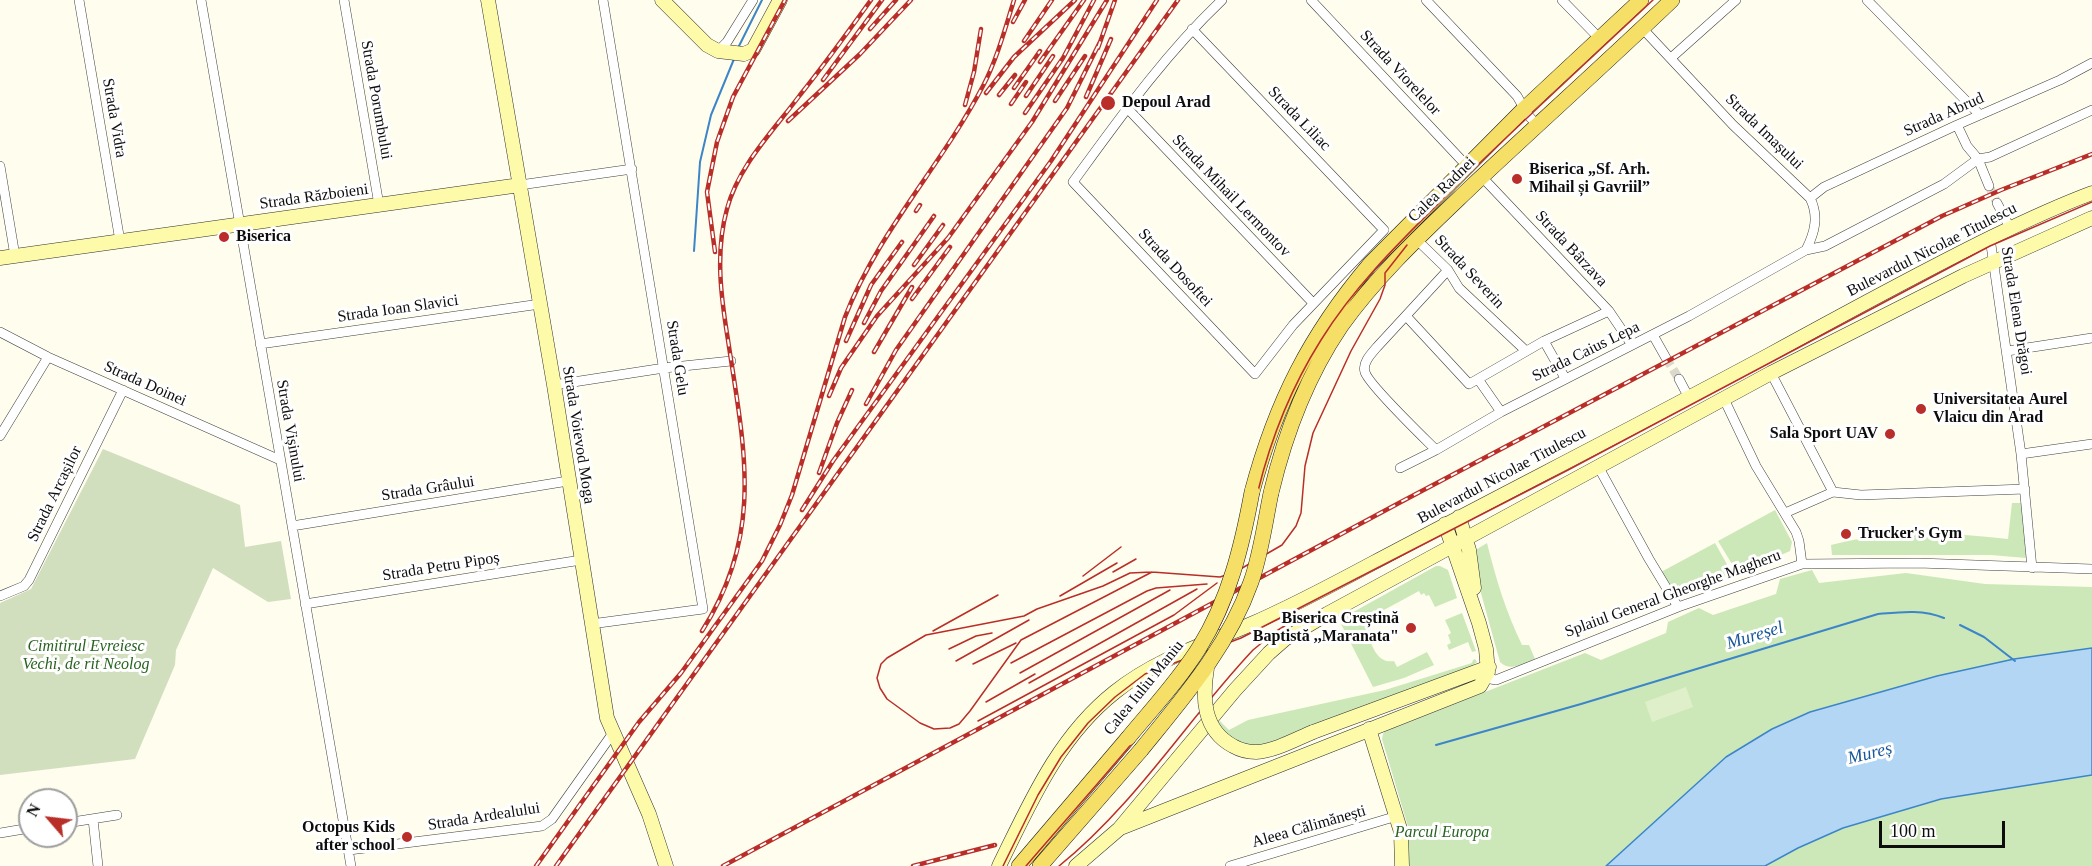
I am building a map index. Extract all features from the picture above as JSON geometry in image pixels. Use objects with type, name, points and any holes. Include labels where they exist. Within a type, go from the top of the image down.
[{"type":"main road","name":"Calea Radnei","points":[[1268,436],[1294,375],[1334,308],[1370,264],[1524,109],[1641,0]]},
{"type":"main road","name":"Calea Radnei","points":[[1207,668],[1233,624],[1250,586],[1284,443],[1307,387],[1342,325],[1372,287],[1417,240],[1537,124],[1671,0]]},
{"type":"main road","name":"Calea Iuliu Maniu","points":[[1019,866],[1177,679],[1199,649],[1211,627],[1237,564],[1252,492],[1268,436]]},
{"type":"main road","points":[[1040,866],[1141,750],[1207,668]]},
{"type":"street","name":"Strada Vidra","points":[[79,0],[120,241]]},
{"type":"street","name":"Strada Vișinului","points":[[201,0],[351,866]]},
{"type":"street","name":"Strada Porumbului","points":[[344,0],[379,205]]},
{"type":"street","name":"Strada Voievod Moga","points":[[488,0],[554,386],[607,718],[649,814],[666,866]]},
{"type":"street","name":"Strada Gelu","points":[[591,624],[703,609],[603,0]]},
{"type":"street","points":[[662,0],[703,43],[722,52],[744,54],[753,50],[780,0]]},
{"type":"street","points":[[722,52],[753,0]]},
{"type":"street","points":[[1127,108],[1192,28],[1222,0]]},
{"type":"street","name":"Strada Viorelelor","points":[[1311,0],[1467,166]]},
{"type":"street","points":[[1426,0],[1517,96],[1524,109],[1537,124]]},
{"type":"street","points":[[1562,0],[1600,39]]},
{"type":"street","points":[[1671,58],[1736,0]]},
{"type":"street","points":[[1867,0],[1980,115]]},
{"type":"street","name":"Strada Liliac","points":[[1192,28],[1384,230],[1313,303]]},
{"type":"street","name":"Strada Imașului","points":[[1642,28],[1733,125],[1810,198]]},
{"type":"street","name":"Strada Abrud","points":[[1810,198],[1824,186],[2060,80],[2092,63]]},
{"type":"street","name":"Strada Dosoftei","points":[[1127,108],[1073,182],[1255,374],[1275,346],[1313,303]]},
{"type":"street","name":"Strada Mihail Lermontov","points":[[1127,108],[1313,303]]},
{"type":"street","points":[[1806,250],[1825,246],[1944,184],[1978,159],[1990,157],[2092,110]]},
{"type":"street","points":[[1957,125],[1967,146],[1978,159],[1989,186]]},
{"type":"street","points":[[0,166],[15,256]]},
{"type":"street","name":"Strada Războieni","points":[[0,258],[632,169]]},
{"type":"street","name":"Strada Bârzava","points":[[1482,177],[1609,311],[1632,345]]},
{"type":"street","name":"Bulevardul Nicolae Titulescu","points":[[999,866],[1051,764],[1099,706],[1139,674],[1176,655],[1303,600],[1689,398],[1893,286],[2010,228],[2092,193]]},
{"type":"street","points":[[1806,250],[1814,236],[1816,211],[1810,198]]},
{"type":"street","points":[[1997,203],[2010,228]]},
{"type":"street","points":[[1076,866],[1119,829],[1235,690],[1285,639],[1771,373],[1992,262],[2092,218]]},
{"type":"street","name":"Strada Elena Drăgoi","points":[[1990,238],[2021,454],[2032,568]]},
{"type":"street","name":"Strada Severin","points":[[1417,240],[1448,270],[1459,288],[1526,351]]},
{"type":"street","name":"Strada Caius Lepa","points":[[1400,468],[1565,378],[1653,336],[1806,250]]},
{"type":"street","points":[[1436,450],[1365,373],[1368,358],[1448,270]]},
{"type":"street","name":"Strada Ioan Slavici","points":[[260,344],[540,304]]},
{"type":"street","points":[[1407,317],[1469,384],[1544,341],[1609,311]]},
{"type":"street","name":"Strada Doinei","points":[[0,332],[48,357],[280,460]]},
{"type":"street","points":[[1653,336],[1666,358]]},
{"type":"street","points":[[2007,351],[2092,338]]},
{"type":"street","points":[[1544,341],[1565,378]]},
{"type":"street","points":[[0,436],[48,357]]},
{"type":"street","points":[[554,386],[664,368],[731,361]]},
{"type":"street","points":[[1771,373],[1833,492]]},
{"type":"street","points":[[1679,379],[1689,398]]},
{"type":"street","points":[[1479,380],[1501,412]]},
{"type":"street","name":"Strada Arcașilor","points":[[0,596],[24,586],[29,580],[123,390]]},
{"type":"street","points":[[1724,399],[1756,466],[1799,541],[1802,564]]},
{"type":"street","points":[[2021,454],[2092,444]]},
{"type":"street","points":[[1599,468],[1678,607]]},
{"type":"street","name":"Strada Grâului","points":[[292,526],[568,481]]},
{"type":"street","points":[[1785,513],[1833,492],[1861,495],[2025,489]]},
{"type":"street","points":[[1207,668],[1203,698],[1206,713],[1214,729],[1229,743],[1248,752],[1263,751],[1487,673],[1466,539],[1459,517]]},
{"type":"street","points":[[1445,524],[1479,623]]},
{"type":"street","name":"Strada Petru Pipoș","points":[[305,604],[581,560]]},
{"type":"street","name":"Splaiul General Gheorghe Magheru","points":[[1119,829],[1480,686],[1487,673],[1496,680],[1678,607],[1802,564],[1918,563],[2092,569]]},
{"type":"street","points":[[1369,729],[1397,816],[1403,846],[1402,866]]},
{"type":"street","name":"Strada Ardealului","points":[[349,850],[542,826],[552,819],[613,733]]},
{"type":"street","points":[[78,821],[117,815]]},
{"type":"street","name":"Aleea Călimănești","points":[[1230,866],[1397,816]]},
{"type":"street","points":[[93,819],[98,866]]},
{"type":"street","points":[[0,833],[18,830]]},
{"type":"green space","name":"Cimitirul Evreiesc Vechi, de rit Neolog","points":[[103,449],[240,505],[245,547],[281,541],[291,599],[268,602],[213,568],[176,650],[175,665],[135,759],[0,775],[0,603],[31,589]]},
{"type":"green space","points":[[2012,503],[2023,503],[2026,558],[1991,555],[1832,555],[1831,545],[1874,537],[1942,534],[2008,539]]},
{"type":"green space","points":[[1775,510],[1792,542],[1790,551],[1738,574],[1718,541]]},
{"type":"green space","points":[[1487,543],[1511,620],[1522,645],[1529,645],[1535,659],[1517,666],[1512,667],[1500,662],[1479,586],[1474,551]]},
{"type":"green space","points":[[1715,543],[1733,575],[1685,595],[1673,592],[1661,572]]},
{"type":"green space","points":[[1436,566],[1448,570],[1457,598],[1435,607],[1429,595],[1426,596],[1424,593],[1421,595],[1419,591],[1371,617],[1374,623],[1368,634],[1376,654],[1384,660],[1394,661],[1397,667],[1427,652],[1434,665],[1404,678],[1373,687],[1339,620]]},
{"type":"green space","name":"Parcul Europa","points":[[1812,570],[1819,583],[1906,573],[1985,584],[2092,587],[2092,648],[2014,659],[1937,676],[1810,712],[1772,729],[1726,757],[1606,866],[1407,866],[1409,830],[1382,739],[1385,731],[1585,653],[1601,660],[1666,633],[1668,622],[1699,608],[1713,615],[1776,594],[1780,579]]},
{"type":"green space","points":[[1462,613],[1476,651],[1472,652],[1468,642],[1449,650],[1447,645],[1451,643],[1448,635],[1451,633],[1445,620]]},
{"type":"green space","points":[[1475,659],[1477,662],[1472,666],[1263,745],[1249,745],[1237,741],[1217,724],[1220,721],[1229,730],[1248,720],[1385,690],[1472,663]]},
{"type":"green space","points":[[1686,687],[1693,707],[1652,722],[1645,702]]},
{"type":"green space","points":[[2092,775],[2092,866],[1765,866],[1843,828],[1941,799]]},
{"type":"water","name":"Mureș","points":[[2092,648],[2092,775],[1941,799],[1843,828],[1765,866],[1606,866],[1726,757],[1772,729],[1810,712],[1937,676],[2014,659]]},
{"type":"waterway","points":[[738,48],[762,0]]},
{"type":"waterway","points":[[694,251],[700,162],[711,115],[734,59]]},
{"type":"waterway","name":"Mureșel","points":[[1436,745],[1581,704],[1878,614],[1920,612],[1944,618]]},
{"type":"waterway","name":"Mureșel","points":[[1960,625],[1984,637],[2015,661]]},
{"type":"tunnel","points":[[1989,186],[1997,203]]},
{"type":"tunnel","points":[[1666,358],[1679,379]]},
{"type":"tram line","points":[[1026,866],[1155,716],[1191,671],[1214,636],[1228,607],[1239,575],[1258,491],[1276,432],[1310,358],[1335,319],[1366,279],[1418,224],[1503,140],[1653,0]]},
{"type":"tram line","points":[[1003,866],[1038,795],[1061,757],[1088,723],[1115,697],[1145,674],[1241,638],[1568,470],[1990,246],[2092,202]]},
{"type":"tram line","points":[[1237,571],[1282,545],[1296,526],[1301,513],[1305,466],[1313,433],[1351,351],[1380,299],[1385,285],[1385,273],[1407,245]]},
{"type":"tram line","points":[[1083,576],[1121,547]]},
{"type":"tram line","points":[[1113,572],[1136,559]]},
{"type":"tram line","points":[[1060,596],[1117,563]]},
{"type":"tram line","points":[[1152,572],[1021,640],[970,711],[959,724],[950,728],[934,729],[920,723],[887,699],[880,688],[877,678],[881,664],[926,635],[1024,616],[1037,609],[1103,586],[1130,573],[1152,572],[1220,577],[1238,571]]},
{"type":"tram line","points":[[978,721],[1174,615],[1217,583]]},
{"type":"tram line","points":[[1011,663],[1147,591],[1156,588],[1207,584]]},
{"type":"tram line","points":[[1029,683],[1197,589]]},
{"type":"tram line","points":[[1020,673],[1170,590]]},
{"type":"tram line","points":[[933,631],[998,595]]},
{"type":"tram line","points":[[1059,866],[1112,816],[1253,650],[1297,618]]},
{"type":"tram line","points":[[956,661],[1029,620]]},
{"type":"tram line","points":[[949,649],[976,636],[992,633]]},
{"type":"tram line","points":[[973,664],[1016,643]]},
{"type":"tram line","points":[[986,702],[1035,674]]},
{"type":"railway","points":[[715,252],[707,192],[717,142],[733,97],[785,0]]},
{"type":"railway","points":[[702,631],[722,595],[735,559],[742,524],[745,489],[740,417],[720,274],[721,242],[727,209],[732,193],[748,163],[871,0]]},
{"type":"railway","points":[[823,80],[882,0]]},
{"type":"railway","points":[[870,29],[896,0]]},
{"type":"railway","points":[[788,121],[860,54],[911,0]]},
{"type":"railway","points":[[536,866],[639,722],[681,673],[762,561],[792,495],[845,317],[875,256],[983,86],[997,55],[1014,0]]},
{"type":"railway","points":[[1013,22],[1025,0]]},
{"type":"railway","points":[[1024,41],[1052,0]]},
{"type":"railway","points":[[986,93],[1014,57],[1075,0]]},
{"type":"railway","points":[[1040,62],[1084,0]]},
{"type":"railway","points":[[1025,113],[1063,58],[1094,0]]},
{"type":"railway","points":[[829,396],[841,368],[877,316],[948,238],[1032,122],[1107,0]]},
{"type":"railway","points":[[1098,48],[1115,0]]},
{"type":"railway","points":[[802,510],[833,461],[1051,161],[1157,0]]},
{"type":"railway","points":[[556,866],[1178,0]]},
{"type":"railway","points":[[965,105],[974,72],[981,29]]},
{"type":"railway","points":[[1086,97],[1111,39]]},
{"type":"railway","points":[[866,404],[896,350],[1067,108],[1101,40]]},
{"type":"railway","points":[[1014,88],[1040,51]]},
{"type":"railway","points":[[1026,96],[1053,56]]},
{"type":"railway","points":[[1055,101],[1085,56]]},
{"type":"railway","points":[[999,95],[1015,75]]},
{"type":"railway","points":[[1011,104],[1026,82]]},
{"type":"railway","points":[[723,866],[1399,503],[1942,216],[2092,154]]},
{"type":"railway","points":[[916,211],[920,205]]},
{"type":"railway","points":[[864,323],[881,291],[934,216]]},
{"type":"railway","points":[[914,265],[943,225]]},
{"type":"railway","points":[[846,341],[871,285],[902,242]]},
{"type":"railway","points":[[912,299],[950,247]]},
{"type":"railway","points":[[874,352],[912,287]]},
{"type":"railway","points":[[819,473],[852,390]]},
{"type":"railway","points":[[913,866],[995,845]]},
{"type":"place","name":"Depoul Arad","points":[[1108,103]]},
{"type":"place","name":"Biserica „Sf. Arh. Mihail și Gavriil”","points":[[1517,179]]},
{"type":"place","name":"Biserica","points":[[224,237]]},
{"type":"place","name":"Universitatea Aurel Vlaicu din Arad","points":[[1921,409]]},
{"type":"place","name":"Sala Sport UAV","points":[[1890,434]]},
{"type":"place","name":"Trucker's Gym","points":[[1846,534]]},
{"type":"place","name":"Biserica Creștină Baptistă ,,Maranata\"","points":[[1411,628]]},
{"type":"place","name":"Octopus Kids after school","points":[[407,837]]}]
